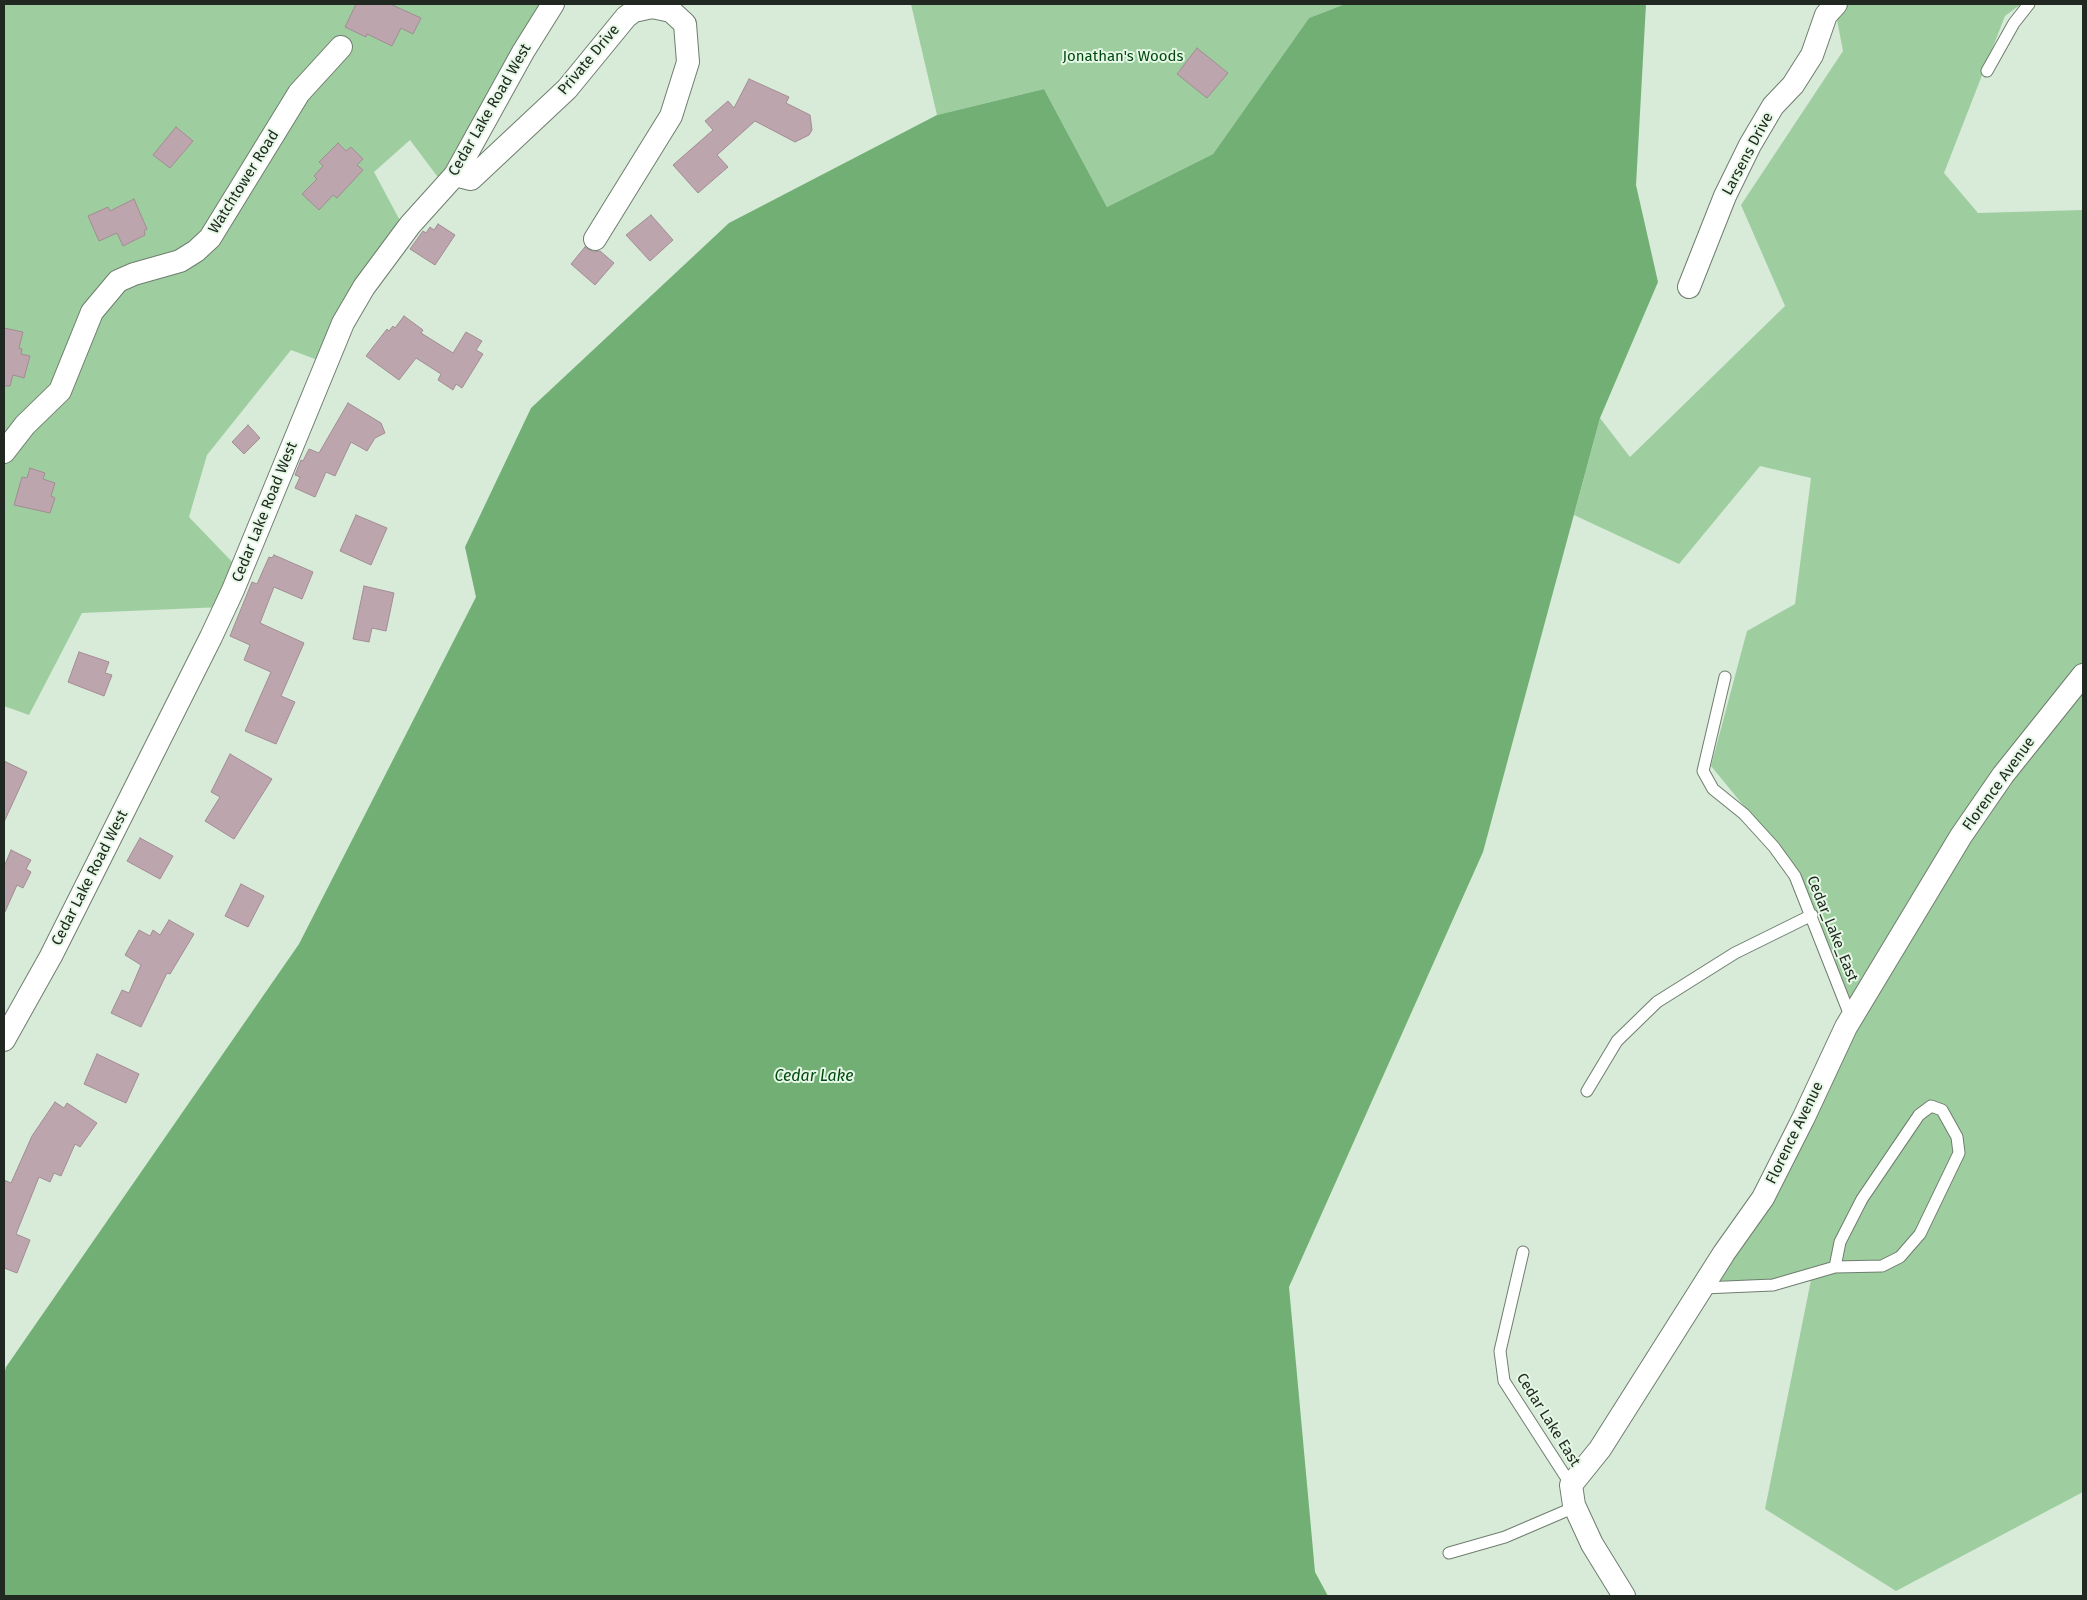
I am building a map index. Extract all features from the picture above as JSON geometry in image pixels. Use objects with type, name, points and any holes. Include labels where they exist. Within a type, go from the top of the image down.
[{"type":"street","name":"Cedar Lake Road West","points":[[4,1040],[50,956],[211,637],[233,590],[342,323],[364,287],[410,225],[455,175],[523,52],[553,4]]},
{"type":"street","name":"Larsens Drive","points":[[1689,288],[1725,196],[1750,145],[1774,106],[1793,85],[1807,63],[1826,14],[1836,4]]},
{"type":"street","name":"Private Drive","points":[[455,175],[471,179],[566,89],[626,16],[634,11],[652,7],[671,11],[685,24],[688,62],[671,116],[595,239]]},
{"type":"street","name":"Watchtower Road","points":[[4,452],[25,426],[60,391],[92,312],[118,281],[134,274],[180,261],[196,251],[210,238],[299,93],[341,48]]},
{"type":"street","name":"Florence Avenue","points":[[1571,1485],[1600,1449],[1763,1198],[1851,1018],[1961,836],[2004,775],[2083,675]]},
{"type":"street","points":[[1571,1485],[1575,1507],[1592,1544],[1624,1596]]},
{"type":"lane","points":[[1987,72],[2014,23],[2029,4]]},
{"type":"lane","name":"Cedar_Lake_East","points":[[1724,677],[1703,770],[1713,789],[1744,814],[1774,847],[1795,876],[1812,915],[1851,1018]]},
{"type":"lane","points":[[1587,1090],[1617,1041],[1656,1002],[1735,953],[1812,915]]},
{"type":"lane","points":[[1703,1288],[1773,1284],[1835,1267],[1882,1266],[1900,1257],[1920,1234],[1959,1153],[1957,1136],[1942,1110],[1931,1106],[1919,1115],[1862,1199],[1840,1242],[1835,1267]]},
{"type":"lane","name":"Cedar Lake East","points":[[1523,1252],[1500,1351],[1504,1381],[1571,1485]]},
{"type":"lane","points":[[1449,1553],[1506,1537],[1575,1507]]},
{"type":"green space","points":[[4,4],[553,4],[443,184],[410,140],[374,172],[405,230],[323,362],[291,350],[207,455],[189,517],[238,568],[222,607],[82,613],[29,715],[4,706]]},
{"type":"green space","name":"Jonathan's Woods","points":[[911,4],[1345,4],[1309,18],[1213,154],[1107,207],[1044,89],[937,115]]},
{"type":"green space","points":[[1834,4],[2021,4],[2005,16],[1944,173],[1978,213],[2083,210],[2083,1492],[1896,1591],[1765,1509],[1811,1280],[1705,1289],[1850,1018],[1795,868],[1711,766],[1747,631],[1795,604],[1811,478],[1760,466],[1679,564],[1574,515],[1600,418],[1630,457],[1785,306],[1741,205],[1843,51]]},
{"type":"water","name":"Cedar Lake","points":[[1345,4],[1646,4],[1636,185],[1658,282],[1600,418],[1483,852],[1289,1287],[1315,1572],[1328,1596],[4,1596],[4,1375],[6,1367],[299,944],[476,597],[465,547],[531,408],[729,223],[937,115],[1044,89],[1107,207],[1213,154],[1309,18]]},
{"type":"building","points":[[356,4],[390,4],[421,18],[413,34],[401,28],[392,46],[367,34],[366,37],[345,27]]},
{"type":"building","points":[[1197,48],[1228,73],[1207,98],[1177,74]]},
{"type":"building","points":[[749,79],[789,97],[786,103],[810,115],[812,130],[809,135],[795,142],[755,121],[717,155],[728,167],[698,193],[673,165],[713,130],[705,121],[728,101],[734,108]]},
{"type":"building","points":[[176,127],[193,141],[170,168],[153,155]]},
{"type":"building","points":[[338,143],[346,151],[351,147],[363,159],[357,165],[363,170],[337,198],[333,195],[319,210],[302,194],[317,179],[314,176],[323,166],[319,162]]},
{"type":"building","points":[[134,199],[147,229],[144,231],[145,235],[123,246],[117,233],[99,241],[88,216],[108,207],[110,211]]},
{"type":"building","points":[[651,215],[673,240],[650,261],[626,235]]},
{"type":"building","points":[[438,224],[455,235],[435,265],[410,249],[423,231],[426,233],[430,227],[434,230]]},
{"type":"building","points":[[585,247],[594,252],[600,251],[614,263],[595,285],[571,264]]},
{"type":"building","points":[[404,316],[423,330],[421,333],[453,353],[466,332],[482,341],[476,350],[483,354],[462,388],[456,384],[453,390],[438,380],[441,374],[416,358],[399,380],[366,356],[387,329],[389,331],[393,326],[395,328]]},
{"type":"building","points":[[4,328],[23,332],[19,348],[22,349],[21,354],[30,356],[24,378],[13,375],[10,386],[4,386]]},
{"type":"building","points":[[348,403],[381,423],[385,433],[375,438],[367,451],[351,442],[335,476],[326,472],[315,497],[295,488],[300,477],[295,475],[301,460],[303,461],[309,449],[319,453]]},
{"type":"building","points":[[248,425],[260,438],[244,454],[232,442]]},
{"type":"building","points":[[30,468],[45,473],[43,479],[55,483],[51,496],[55,498],[50,513],[14,505],[22,477],[27,478]]},
{"type":"building","points":[[356,515],[387,528],[371,565],[340,551]]},
{"type":"building","points":[[274,555],[313,572],[302,599],[274,587],[260,623],[304,643],[281,696],[295,702],[276,744],[245,731],[271,672],[244,660],[250,645],[230,636],[252,582],[257,584],[269,557],[272,558]]},
{"type":"building","points":[[364,586],[394,593],[386,631],[372,628],[369,642],[353,639]]},
{"type":"building","points":[[79,652],[109,662],[105,673],[112,675],[104,696],[68,682]]},
{"type":"building","points":[[230,754],[272,779],[234,839],[205,821],[220,797],[211,792]]},
{"type":"building","points":[[4,761],[27,772],[4,822]]},
{"type":"building","points":[[140,838],[173,856],[160,879],[127,861]]},
{"type":"building","points":[[11,850],[31,860],[26,869],[31,872],[23,888],[17,885],[4,914],[4,867]]},
{"type":"building","points":[[241,884],[264,896],[248,927],[225,916]]},
{"type":"building","points":[[169,920],[194,934],[170,974],[167,973],[141,1027],[111,1013],[122,990],[129,993],[141,965],[125,955],[139,930],[150,936],[153,930],[160,935]]},
{"type":"building","points":[[97,1054],[139,1074],[126,1103],[84,1084]]},
{"type":"building","points":[[55,1102],[64,1108],[67,1103],[97,1123],[80,1147],[75,1144],[61,1176],[54,1173],[50,1182],[39,1177],[16,1234],[30,1240],[17,1273],[4,1268],[4,1180],[11,1183],[32,1136]]}]
